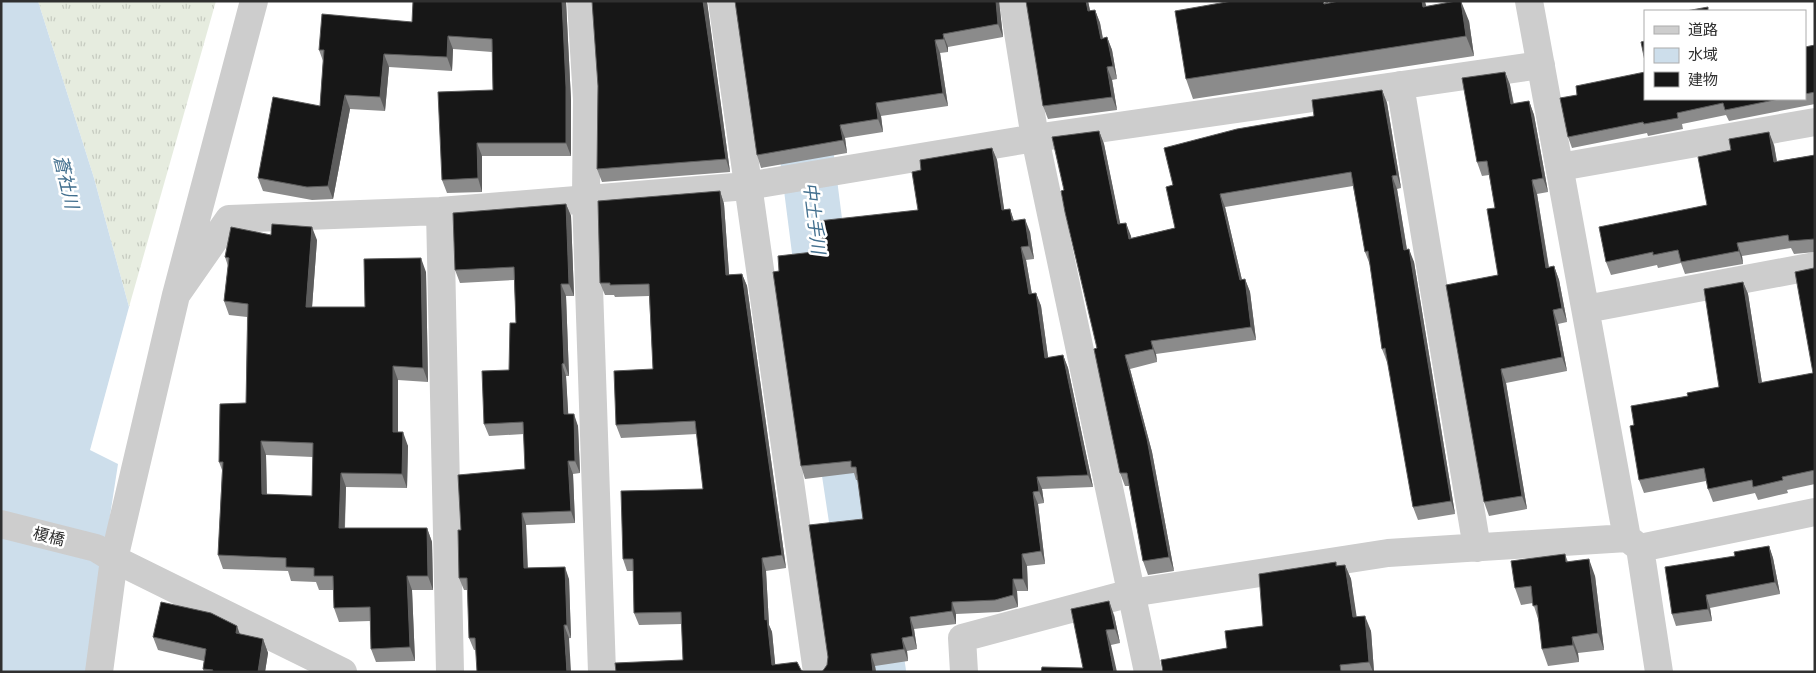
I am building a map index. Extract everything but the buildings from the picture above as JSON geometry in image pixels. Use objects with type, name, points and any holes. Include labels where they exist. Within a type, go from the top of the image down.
[{"type":"street","points":[[99,672],[105,554],[254,1]]},
{"type":"street","points":[[581,1],[586,100],[586,198],[602,672]]},
{"type":"street","points":[[722,1],[817,672]]},
{"type":"street","points":[[1013,1],[1035,138],[1148,672]]},
{"type":"street","points":[[1529,1],[1586,309],[1659,672]]},
{"type":"street","points":[[176,295],[229,219],[440,211],[747,186],[1035,138],[1541,65]]},
{"type":"street","points":[[1400,85],[1477,548]]},
{"type":"street","points":[[1560,167],[1815,122]]},
{"type":"street","points":[[440,211],[450,672]]},
{"type":"street","points":[[1586,309],[1815,266]]},
{"type":"street","points":[[964,672],[962,638],[1131,594],[1388,553],[1633,543],[1815,512]]},
{"type":"street","name":"榎橋","points":[[1,524],[105,554],[343,672]]},
{"type":"green space","points":[[38,1],[216,1],[129,307],[94,178]]},
{"type":"water","name":"蒼社川","points":[[1,1],[38,1],[94,178],[129,307],[90,450],[118,464],[86,672],[1,672]]},
{"type":"waterway","name":"中土手川","points":[[787,1],[839,408],[879,672]]}]
